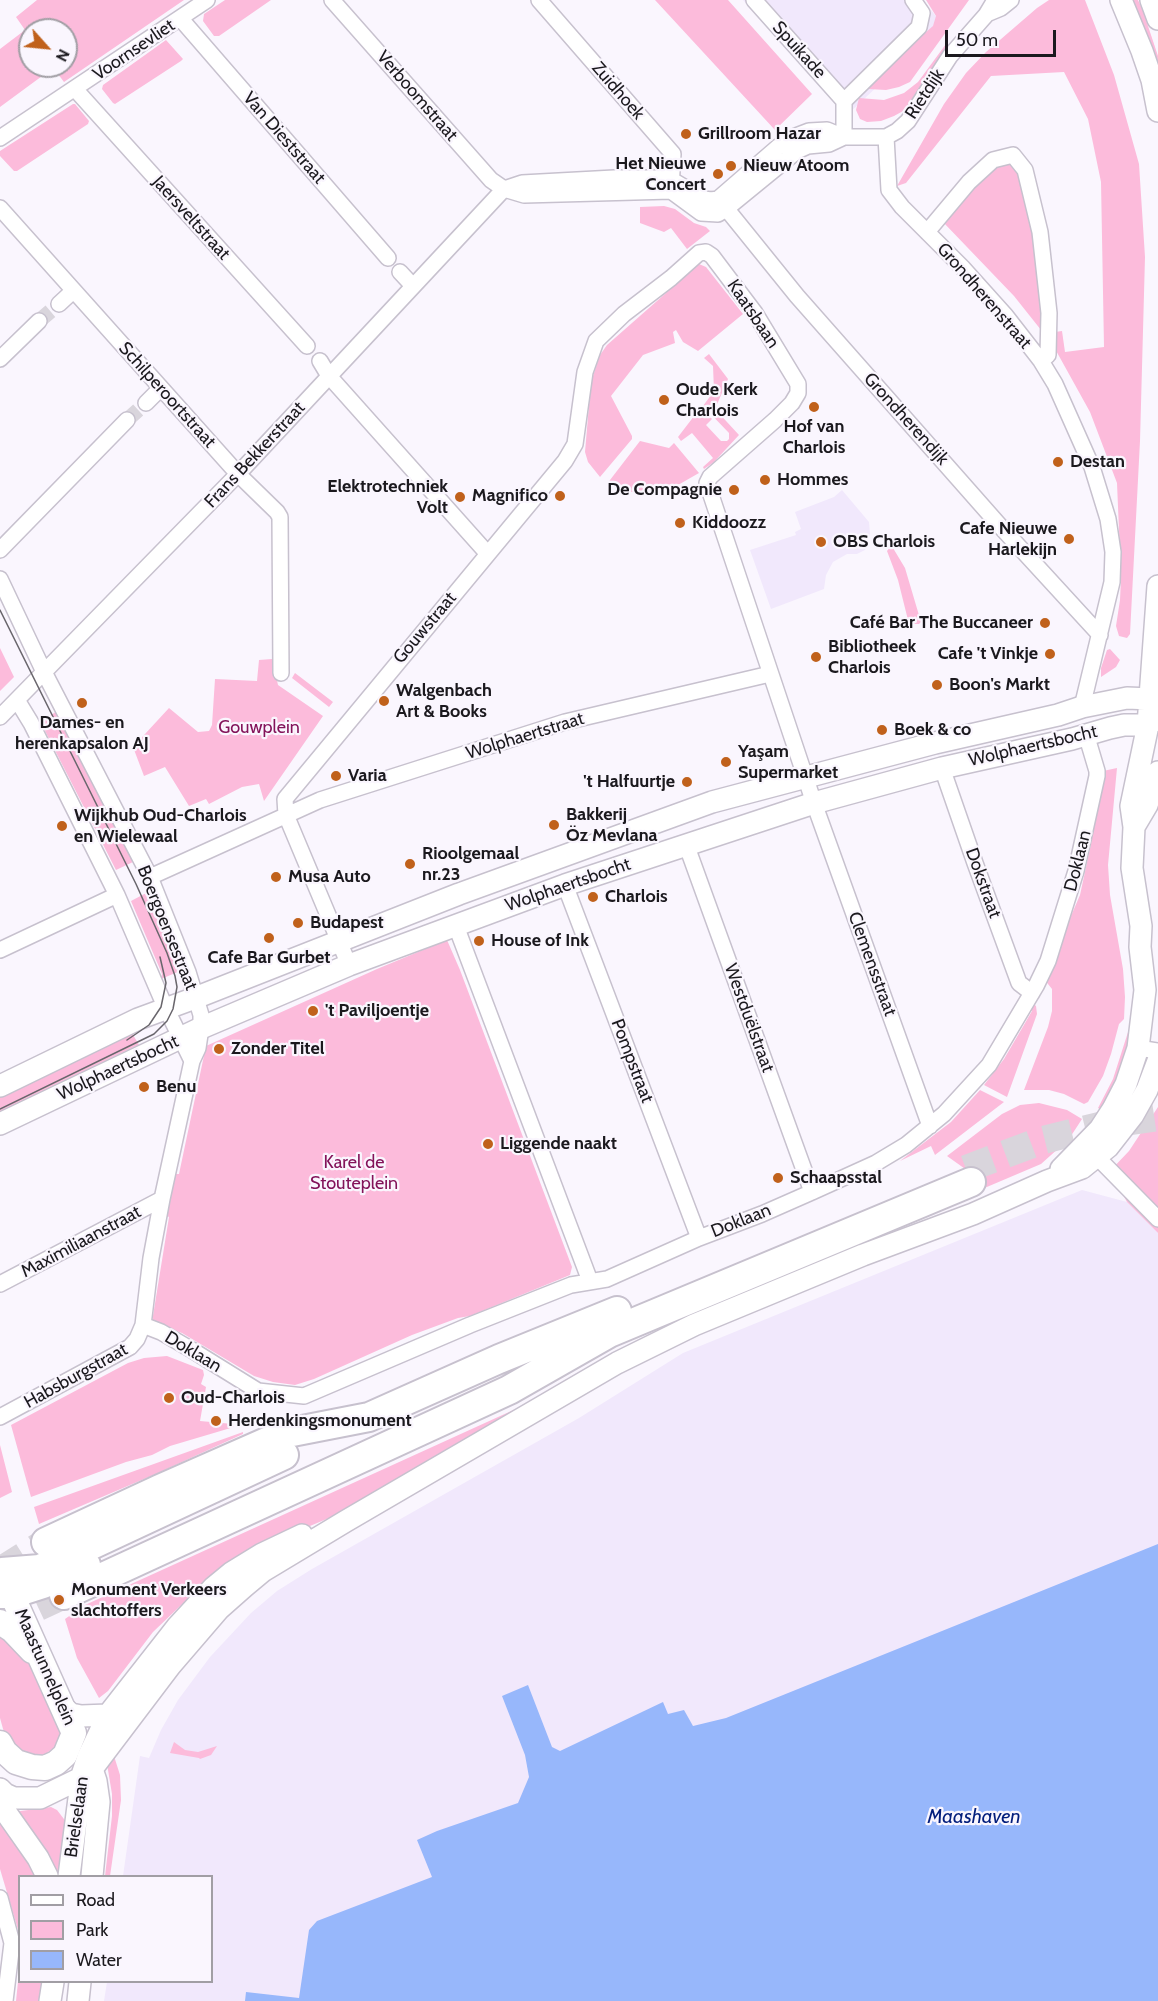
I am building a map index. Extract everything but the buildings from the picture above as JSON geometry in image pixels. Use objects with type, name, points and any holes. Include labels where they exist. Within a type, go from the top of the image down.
[{"type":"highway","name":"Doklaan","points":[[46,1542],[287,1433],[369,1417],[499,1359],[969,1176],[609,1333],[509,1390],[64,1595]]},
{"type":"highway","points":[[3,1580],[70,1572],[286,1476],[474,1388],[609,1333]]},
{"type":"highway","points":[[3,1580],[40,1569],[369,1417]]},
{"type":"main road","points":[[1121,0],[1152,80],[1158,111]]},
{"type":"main road","points":[[1150,0],[1158,19]]},
{"type":"main road","points":[[1047,1181],[1072,1160],[1100,1129],[1148,1050],[1140,947],[1141,926],[1132,868],[1134,827],[1131,806],[1154,712],[1158,586]]},
{"type":"main road","name":"Wolphaertsbocht","points":[[0,1086],[138,1019],[459,894],[712,802],[935,743],[1116,699],[1154,712]]},
{"type":"main road","points":[[1074,710],[1072,723],[1079,737]]},
{"type":"main road","name":"Wolphaertsbocht","points":[[0,1124],[201,1028],[349,965],[565,885],[814,802],[942,768],[1079,737],[1124,725],[1154,712]]},
{"type":"main road","points":[[1134,827],[1147,806],[1158,772]]},
{"type":"main road","points":[[1141,926],[1151,943],[1158,969]]},
{"type":"main road","points":[[40,1798],[87,1768],[219,1609],[263,1571],[617,1363],[662,1340],[863,1255],[973,1214],[1047,1181],[1073,1173],[1096,1157],[1114,1140],[1138,1107],[1158,1061]]},
{"type":"main road","points":[[87,1768],[108,1715],[177,1627],[214,1587],[231,1573],[279,1545],[346,1521]]},
{"type":"main road","name":"Maastunnelplein","points":[[0,1743],[5,1752],[16,1762],[45,1768],[56,1763],[65,1755],[74,1733],[44,1664],[3,1580]]},
{"type":"main road","points":[[0,1622],[12,1630],[44,1664]]},
{"type":"main road","points":[[64,1708],[71,1714],[81,1716],[108,1715]]},
{"type":"main road","name":"Brielselaan","points":[[74,1733],[87,1768],[96,1781],[99,1802],[92,1875]]},
{"type":"main road","name":"Brielselaan","points":[[69,1875],[87,1768]]},
{"type":"main road","points":[[0,1789],[4,1794],[14,1798],[40,1798],[70,1804],[78,1816]]},
{"type":"main road","name":"Brielselaan","points":[[0,1804],[38,1858],[46,1875]]},
{"type":"main road","points":[[50,2001],[53,1983]]},
{"type":"main road","points":[[78,2001],[80,1983]]},
{"type":"street","name":"Voornsevliet","points":[[0,138],[207,0]]},
{"type":"street","name":"Verboomstraat","points":[[332,0],[491,180],[504,189]]},
{"type":"street","name":"Zuidhoek","points":[[539,0],[673,154],[671,186]]},
{"type":"street","name":"Spuikade","points":[[754,0],[844,100]]},
{"type":"street","name":"Rietdijk","points":[[886,137],[908,121],[950,56],[986,15],[995,0]]},
{"type":"street","name":"Rietdijk","points":[[986,15],[1011,0]]},
{"type":"street","points":[[844,137],[844,100],[916,31],[921,23],[917,5]]},
{"type":"street","name":"Van Dieststraat","points":[[180,18],[388,258]]},
{"type":"street","name":"Jaersveltstraat","points":[[75,89],[307,346]]},
{"type":"street","points":[[504,189],[524,195],[671,186],[701,213],[718,213],[722,204],[778,147],[796,136],[809,131],[827,130],[844,137],[886,137]]},
{"type":"street","name":"Grondherenstraat","points":[[886,137],[889,189],[902,207],[1006,316],[1041,361],[1055,384],[1092,467],[1108,519],[1113,552],[1112,582],[1100,635],[1074,710]]},
{"type":"street","name":"Grondherenstraat","points":[[927,232],[969,182],[993,160],[1013,155],[1025,170],[1040,232],[1049,313],[1048,355],[1041,361]]},
{"type":"street","name":"Frans Bekkerstraat","points":[[0,717],[238,474],[504,189]]},
{"type":"street","name":"Grondherendijk","points":[[722,204],[765,258],[1007,534],[1100,635]]},
{"type":"street","name":"Schilperoortstraat","points":[[0,208],[238,474],[280,516],[281,674]]},
{"type":"street","name":"Kaatsbaan","points":[[575,444],[585,372],[596,341],[624,314],[699,253],[706,252],[712,256],[755,312],[798,384],[798,393],[792,403],[709,480],[770,674]]},
{"type":"street","points":[[400,272],[413,286]]},
{"type":"street","points":[[59,304],[73,291]]},
{"type":"street","points":[[0,359],[39,321]]},
{"type":"street","points":[[320,362],[329,376],[487,554]]},
{"type":"street","points":[[146,403],[161,388]]},
{"type":"street","points":[[0,550],[127,420]]},
{"type":"street","name":"Gouwstraat","points":[[286,815],[285,799],[565,461],[575,444]]},
{"type":"street","name":"Boergoensestraat","points":[[0,579],[44,672],[150,877],[188,972],[201,1015],[198,1048],[192,1061],[162,1199],[142,1325]]},
{"type":"street","points":[[770,674],[807,776]]},
{"type":"street","name":"Wolphaertstraat","points":[[150,877],[320,800],[565,722],[770,674]]},
{"type":"street","name":"Boergoensestraat","points":[[17,700],[31,723],[117,895],[166,1009],[192,1061]]},
{"type":"street","name":"Doklaan","points":[[142,1325],[161,1332],[258,1391],[304,1396],[470,1325],[571,1285],[607,1279],[876,1163],[906,1145],[957,1101],[989,1065],[1032,993],[1048,961],[1062,921],[1091,807],[1097,771],[1079,737]]},
{"type":"street","name":"Dokstraat","points":[[942,768],[1019,983],[1032,993]]},
{"type":"street","name":"Clemensstraat","points":[[807,776],[814,802],[930,1126]]},
{"type":"street","points":[[286,815],[349,965]]},
{"type":"street","name":"Westduëlstraat","points":[[686,844],[812,1191]]},
{"type":"street","name":"Pompstraat","points":[[565,885],[699,1238]]},
{"type":"street","points":[[0,950],[117,895]]},
{"type":"street","points":[[456,926],[590,1281]]},
{"type":"street","points":[[1096,1157],[1158,1219]]},
{"type":"street","name":"Maximiliaanstraat","points":[[0,1284],[162,1199]]},
{"type":"street","name":"Habsburgstraat","points":[[0,1417],[130,1347],[137,1339],[142,1325]]},
{"type":"street","points":[[0,1900],[12,1943],[5,2001]]},
{"type":"shaded area","points":[[743,0],[923,0],[943,25],[848,114]]},
{"type":"shaded area","name":"OBS Charlois","points":[[842,490],[869,522],[870,534],[865,550],[857,554],[847,554],[833,562],[826,575],[824,589],[771,609],[750,550],[796,535],[795,532],[801,529],[795,512],[834,497]]},
{"type":"shaded area","points":[[1082,1190],[1127,1202],[1158,1233],[1158,1551],[337,2001],[104,2001],[107,1983],[213,1983],[213,1875],[123,1875],[140,1756],[149,1758],[178,1700],[210,1657],[251,1613],[277,1591],[579,1418],[683,1353]]},
{"type":"green space","points":[[37,0],[184,0],[78,72],[78,18],[18,18],[18,20],[16,17]]},
{"type":"green space","points":[[225,0],[271,0],[219,36],[214,36],[203,21],[204,14]]},
{"type":"green space","points":[[655,0],[728,0],[812,94],[775,130]]},
{"type":"green space","points":[[926,0],[969,0],[910,82],[886,90],[868,89],[866,85],[933,26],[936,16]]},
{"type":"green space","points":[[1049,0],[1085,0],[1114,75],[1139,164],[1145,257],[1140,441],[1130,634],[1127,638],[1119,636],[1116,626],[1121,578],[1117,483],[1090,412],[1054,347],[1055,332],[1062,331],[1065,352],[1104,347],[1101,182],[1088,119],[1064,72],[991,76],[906,183],[897,186],[944,104],[966,73],[986,52]]},
{"type":"green space","points":[[1129,0],[1138,0],[1143,11],[1158,56],[1158,78]]},
{"type":"green space","points":[[18,35],[18,78],[39,78],[0,107],[0,49]]},
{"type":"green space","points":[[166,40],[183,59],[115,104],[113,103],[102,89],[103,85]]},
{"type":"green space","points":[[946,44],[948,46],[905,110],[881,121],[867,122],[860,119],[856,110],[859,98],[884,100],[904,93],[918,82]]},
{"type":"green space","points":[[73,104],[89,121],[88,124],[17,171],[14,171],[0,156],[0,151]]},
{"type":"green space","points":[[1006,163],[1019,171],[1036,239],[1045,335],[1014,296],[943,222],[990,168]]},
{"type":"green space","points":[[664,206],[675,209],[710,231],[687,249],[671,228],[664,232],[640,223],[640,207]]},
{"type":"green space","points":[[699,264],[706,267],[743,314],[698,351],[683,342],[676,330],[673,332],[675,343],[643,355],[611,396],[632,439],[600,477],[588,462],[585,452],[591,382],[600,355],[607,345]]},
{"type":"green space","points":[[709,354],[728,379],[715,409],[739,435],[714,462],[704,469],[703,467],[713,458],[692,433],[681,441],[678,437],[701,407],[712,419],[706,425],[721,441],[729,439],[729,433],[703,406],[714,391],[713,366],[704,358]]},
{"type":"green space","points":[[640,441],[669,448],[674,443],[699,473],[678,485],[652,490],[631,492],[609,482]]},
{"type":"green space","points":[[890,547],[893,548],[905,568],[921,622],[919,624],[909,624],[898,580],[887,551]]},
{"type":"green space","points":[[0,648],[14,677],[0,691]]},
{"type":"green space","points":[[1110,649],[1120,660],[1116,667],[1101,677],[1101,668],[1107,650]]},
{"type":"green space","name":"Gouwplein","points":[[272,659],[278,685],[323,716],[264,801],[259,784],[242,787],[209,804],[206,799],[189,806],[165,767],[144,776],[133,747],[169,708],[198,732],[209,731],[212,725],[215,679],[257,681],[259,660]]},
{"type":"green space","points":[[295,673],[333,702],[329,707],[292,678]]},
{"type":"green space","points":[[58,710],[133,862],[116,870],[41,723]]},
{"type":"green space","points":[[1117,768],[1108,865],[1110,895],[1123,969],[1124,1019],[1119,1024],[1103,1076],[1088,1102],[1084,1104],[1064,1094],[1049,1090],[1024,1090],[1052,1011],[1052,989],[1044,979],[1080,895],[1103,771]]},
{"type":"green space","points":[[148,892],[180,971],[161,979],[162,974],[131,901]]},
{"type":"green space","name":"Karel de Stouteplein","points":[[447,940],[572,1267],[570,1275],[470,1316],[458,1318],[412,1335],[314,1379],[295,1385],[254,1376],[182,1333],[152,1322],[169,1217],[165,1215],[174,1174],[179,1174],[206,1046]]},
{"type":"green space","points":[[1033,1003],[1037,1014],[1007,1097],[984,1085],[1004,1059],[1032,1011],[1028,1008]]},
{"type":"green space","points":[[1129,1029],[1136,1030],[1106,1113],[1098,1108],[1113,1079]]},
{"type":"green space","points":[[132,1033],[139,1045],[0,1112],[0,1095]]},
{"type":"green space","points":[[980,1090],[1004,1102],[935,1155],[931,1146],[900,1161],[951,1122]]},
{"type":"green space","points":[[1039,1103],[1067,1110],[1082,1119],[1069,1139],[1041,1164],[968,1195],[968,1171],[947,1156],[1002,1114],[1020,1105]]},
{"type":"green space","points":[[1158,1107],[1158,1233],[1127,1202],[1110,1171],[1129,1151]]},
{"type":"green space","points":[[167,1356],[203,1370],[201,1384],[206,1387],[200,1421],[233,1424],[234,1427],[170,1446],[152,1455],[126,1462],[31,1497],[11,1425],[128,1363],[144,1358]]},
{"type":"green space","points":[[520,1407],[360,1505],[279,1539],[199,1588],[153,1632],[108,1691],[99,1698],[77,1658],[65,1619],[85,1605]]},
{"type":"green space","points":[[243,1432],[243,1434],[158,1473],[39,1524],[34,1507]]},
{"type":"green space","points":[[0,1445],[12,1492],[0,1498]]},
{"type":"green space","points":[[0,1629],[24,1652],[39,1679],[60,1729],[62,1737],[56,1746],[43,1756],[26,1757],[5,1736],[0,1718]]},
{"type":"green space","points":[[174,1742],[185,1750],[198,1752],[217,1746],[211,1755],[200,1759],[170,1753]]},
{"type":"green space","points":[[114,1756],[120,1775],[121,1800],[110,1875],[105,1875],[112,1816],[112,1794],[107,1764]]},
{"type":"green space","points":[[51,1807],[57,1810],[67,1823],[63,1875],[53,1875],[13,1812]]},
{"type":"green space","points":[[0,1815],[39,1875],[18,1875],[18,1930],[0,1869]]},
{"type":"green space","points":[[18,1982],[48,1983],[46,2001],[16,2001]]},
{"type":"water","name":"Maashaven","points":[[1158,1544],[1158,2001],[245,2001],[246,1992],[299,1998],[309,1930],[317,1921],[432,1877],[417,1840],[518,1803],[529,1777],[525,1755],[502,1696],[528,1685],[552,1747],[560,1751],[663,1702],[668,1714],[684,1710],[693,1726],[726,1718]]},
{"type":"tunnel","points":[[39,321],[59,304]]},
{"type":"tunnel","points":[[127,420],[146,403]]},
{"type":"tunnel","points":[[966,1169],[1043,1140],[1103,1125],[1158,1117]]},
{"type":"tunnel","points":[[0,1571],[46,1542]]},
{"type":"tunnel","points":[[0,1625],[64,1595]]},
{"type":"tram line","points":[[0,610],[136,884],[167,953],[177,987],[173,1009],[167,1021],[154,1034],[0,1109]]},
{"type":"tram line","points":[[127,1040],[149,1025],[161,1007],[166,983],[160,957]]},
{"type":"place","name":"Grillroom Hazar","points":[[686,134]]},
{"type":"place","name":"Nieuw Atoom","points":[[731,166]]},
{"type":"place","name":"Het Nieuwe Concert","points":[[718,174]]},
{"type":"place","name":"Oude Kerk Charlois","points":[[664,400]]},
{"type":"place","name":"Hof van Charlois","points":[[814,407]]},
{"type":"place","name":"Destan","points":[[1058,462]]},
{"type":"place","name":"Hommes","points":[[765,480]]},
{"type":"place","name":"De Compagnie","points":[[734,490]]},
{"type":"place","name":"Magnifico","points":[[560,496]]},
{"type":"place","name":"Elektrotechniek Volt","points":[[460,497]]},
{"type":"place","name":"Kiddoozz","points":[[680,523]]},
{"type":"place","name":"Cafe Nieuwe Harlekijn","points":[[1069,539]]},
{"type":"place","name":"OBS Charlois","points":[[821,542]]},
{"type":"place","name":"Café Bar The Buccaneer","points":[[1045,623]]},
{"type":"place","name":"Cafe 't Vinkje","points":[[1050,654]]},
{"type":"place","name":"Bibliotheek Charlois","points":[[816,657]]},
{"type":"place","name":"Boon's Markt","points":[[937,685]]},
{"type":"place","name":"Walgenbach Art & Books","points":[[384,701]]},
{"type":"place","name":"Dames- en herenkapsalon AJ","points":[[82,703]]},
{"type":"place","name":"Boek & co","points":[[882,730]]},
{"type":"place","name":"Yaşam Supermarket","points":[[726,762]]},
{"type":"place","name":"Varia","points":[[336,776]]},
{"type":"place","name":"'t Halfuurtje","points":[[687,782]]},
{"type":"place","name":"Bakkerij Öz Mevlana","points":[[554,825]]},
{"type":"place","name":"Wijkhub Oud-Charlois en Wielewaal","points":[[62,826]]},
{"type":"place","name":"Rioolgemaal nr.23","points":[[410,864]]},
{"type":"place","name":"Musa Auto","points":[[276,877]]},
{"type":"place","name":"Charlois","points":[[593,897]]},
{"type":"place","name":"Budapest","points":[[298,923]]},
{"type":"place","name":"Cafe Bar Gurbet","points":[[269,938]]},
{"type":"place","name":"House of Ink","points":[[479,941]]},
{"type":"place","name":"'t Paviljoentje","points":[[313,1011]]},
{"type":"place","name":"Zonder Titel","points":[[219,1049]]},
{"type":"place","name":"Benu","points":[[144,1087]]},
{"type":"place","name":"Liggende naakt","points":[[488,1144]]},
{"type":"place","name":"Schaapsstal","points":[[778,1178]]},
{"type":"place","name":"Oud-Charlois","points":[[169,1398]]},
{"type":"place","name":"Herdenkingsmonument","points":[[216,1421]]},
{"type":"place","name":"Monument Verkeers slachtoffers","points":[[59,1600]]}]
